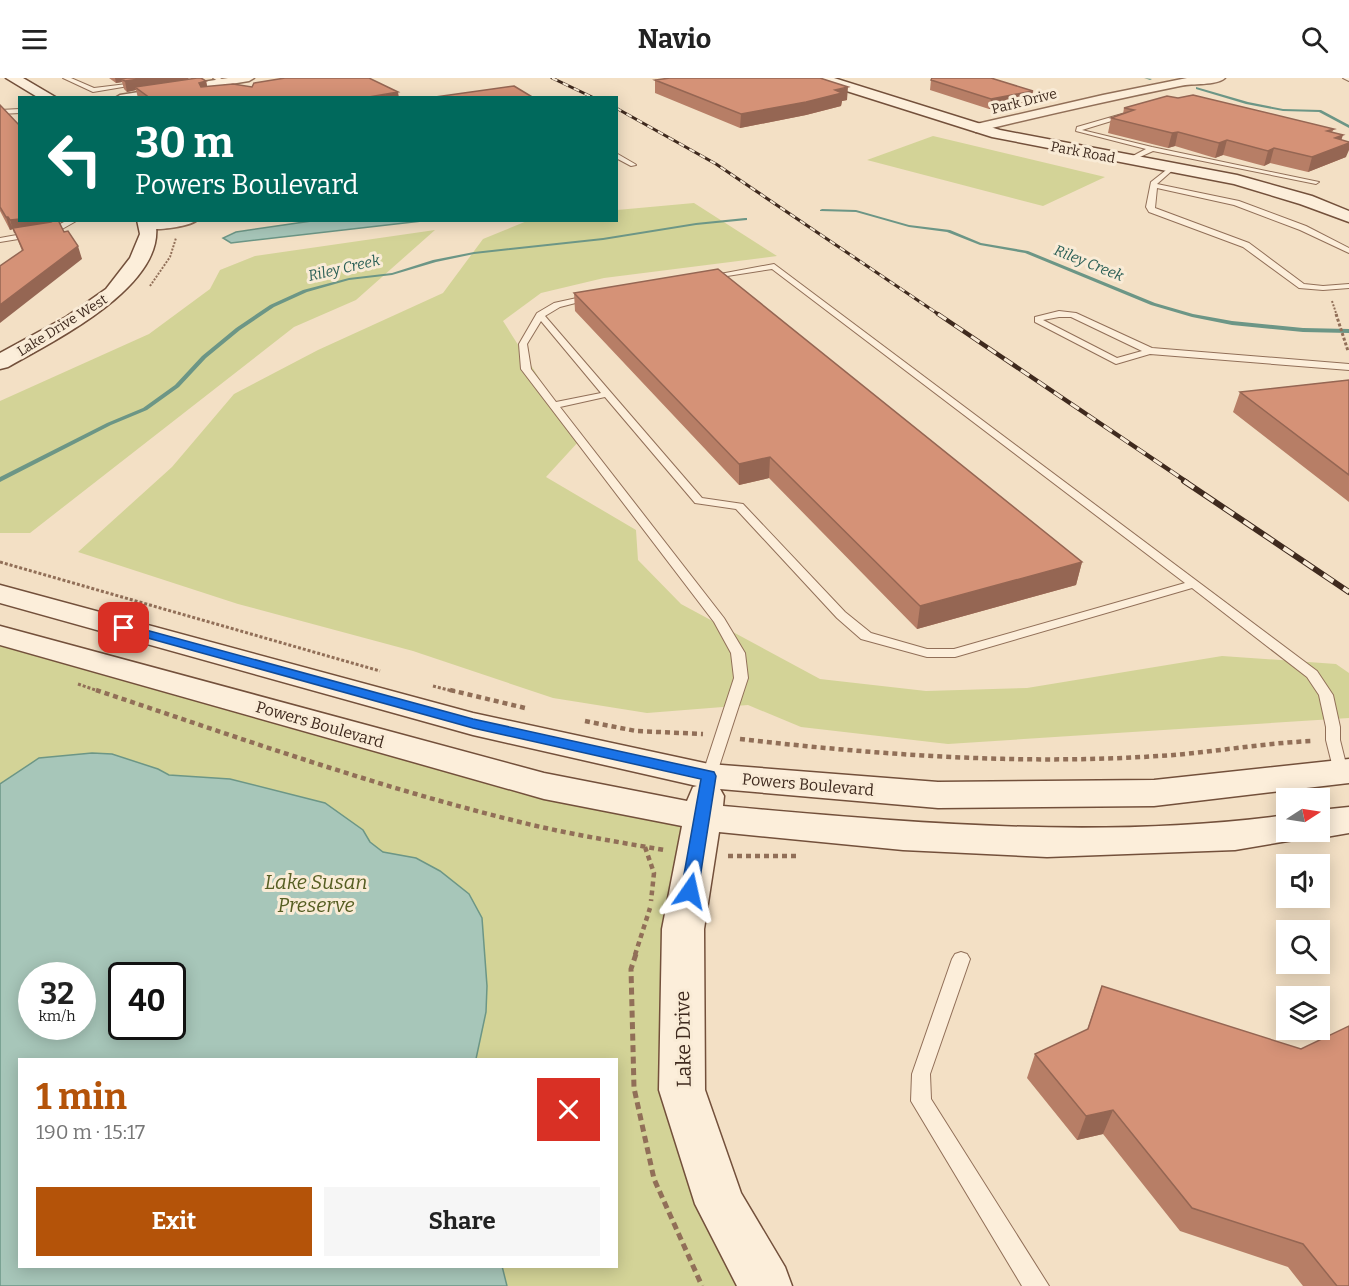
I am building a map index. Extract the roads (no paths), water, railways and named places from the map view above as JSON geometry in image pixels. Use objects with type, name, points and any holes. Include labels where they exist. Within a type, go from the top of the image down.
[{"type":"main road","points":[[13,78],[46,96]]},
{"type":"main road","name":"Park Road","points":[[820,78],[976,128],[1068,149],[1237,180],[1306,200],[1349,217]]},
{"type":"main road","name":"Lake Drive West","points":[[0,362],[74,321],[113,294],[139,259],[149,234],[146,224]]},
{"type":"main road","name":"Powers Boulevard","points":[[0,594],[473,724],[705,796],[903,836],[1047,843],[1234,836],[1276,830]]},
{"type":"main road","name":"Powers Boulevard","points":[[0,635],[544,786],[705,796],[1154,793],[1341,761]]},
{"type":"main road","name":"Lake Drive","points":[[705,796],[682,929],[682,1090],[720,1204],[766,1286]]},
{"type":"main road","points":[[1330,823],[1349,820]]},
{"type":"street","points":[[131,96],[220,80],[249,78]]},
{"type":"street","name":"Park Drive","points":[[976,128],[1103,98],[1188,81],[1220,78]]},
{"type":"street","points":[[146,224],[168,222]]},
{"type":"lane","points":[[66,78],[93,90],[173,78]]},
{"type":"lane","points":[[220,80],[249,96]]},
{"type":"lane","points":[[225,95],[243,92]]},
{"type":"lane","points":[[0,112],[18,111]]},
{"type":"lane","points":[[1133,113],[1079,128],[1079,131],[1152,149],[1316,182]]},
{"type":"lane","points":[[1129,160],[1152,149]]},
{"type":"lane","points":[[618,156],[633,165]]},
{"type":"lane","points":[[1172,168],[1154,182],[1150,207],[1152,210],[1246,245],[1302,286],[1349,286]]},
{"type":"lane","points":[[1154,185],[1236,202],[1294,224],[1349,251]]},
{"type":"lane","points":[[0,240],[52,231],[71,222]]},
{"type":"lane","points":[[39,233],[45,244]]},
{"type":"lane","points":[[695,279],[774,266],[1312,674],[1326,695],[1341,761]]},
{"type":"lane","points":[[605,294],[557,305],[540,315],[523,344],[526,369],[720,621],[738,653],[741,678],[705,796]]},
{"type":"lane","points":[[1150,351],[1073,315],[1059,314],[1038,319],[1039,322],[1116,360],[1150,351],[1349,367]]},
{"type":"lane","points":[[540,315],[699,501],[739,506],[840,615],[866,636],[927,652],[955,653],[1194,584]]},
{"type":"lane","points":[[554,405],[608,394]]},
{"type":"lane","points":[[961,959],[921,1074],[921,1101],[1030,1278],[1038,1286]]},
{"type":"waterway","name":"Riley Creek","points":[[1146,78],[1150,79]]},
{"type":"waterway","name":"Riley Creek","points":[[1197,88],[1247,103],[1283,110],[1320,111],[1349,127]]},
{"type":"waterway","name":"Riley Creek","points":[[822,210],[856,211],[909,226],[948,231],[980,244],[1026,252],[1153,304],[1192,315],[1232,323],[1303,330],[1349,331]]},
{"type":"waterway","name":"Riley Creek","points":[[0,480],[109,424],[145,409],[177,386],[204,357],[238,329],[272,306],[305,291],[349,279],[392,274],[435,261],[474,253],[603,239],[696,224],[745,219]]},
{"type":"railway","points":[[552,78],[590,96]]},
{"type":"railway","points":[[618,109],[716,164],[941,316]]},
{"type":"railway","points":[[938,314],[1187,482]]},
{"type":"railway","points":[[1184,481],[1349,592]]},
{"type":"park label","name":"Lake Susan Preserve","points":[[316,894]]}]
